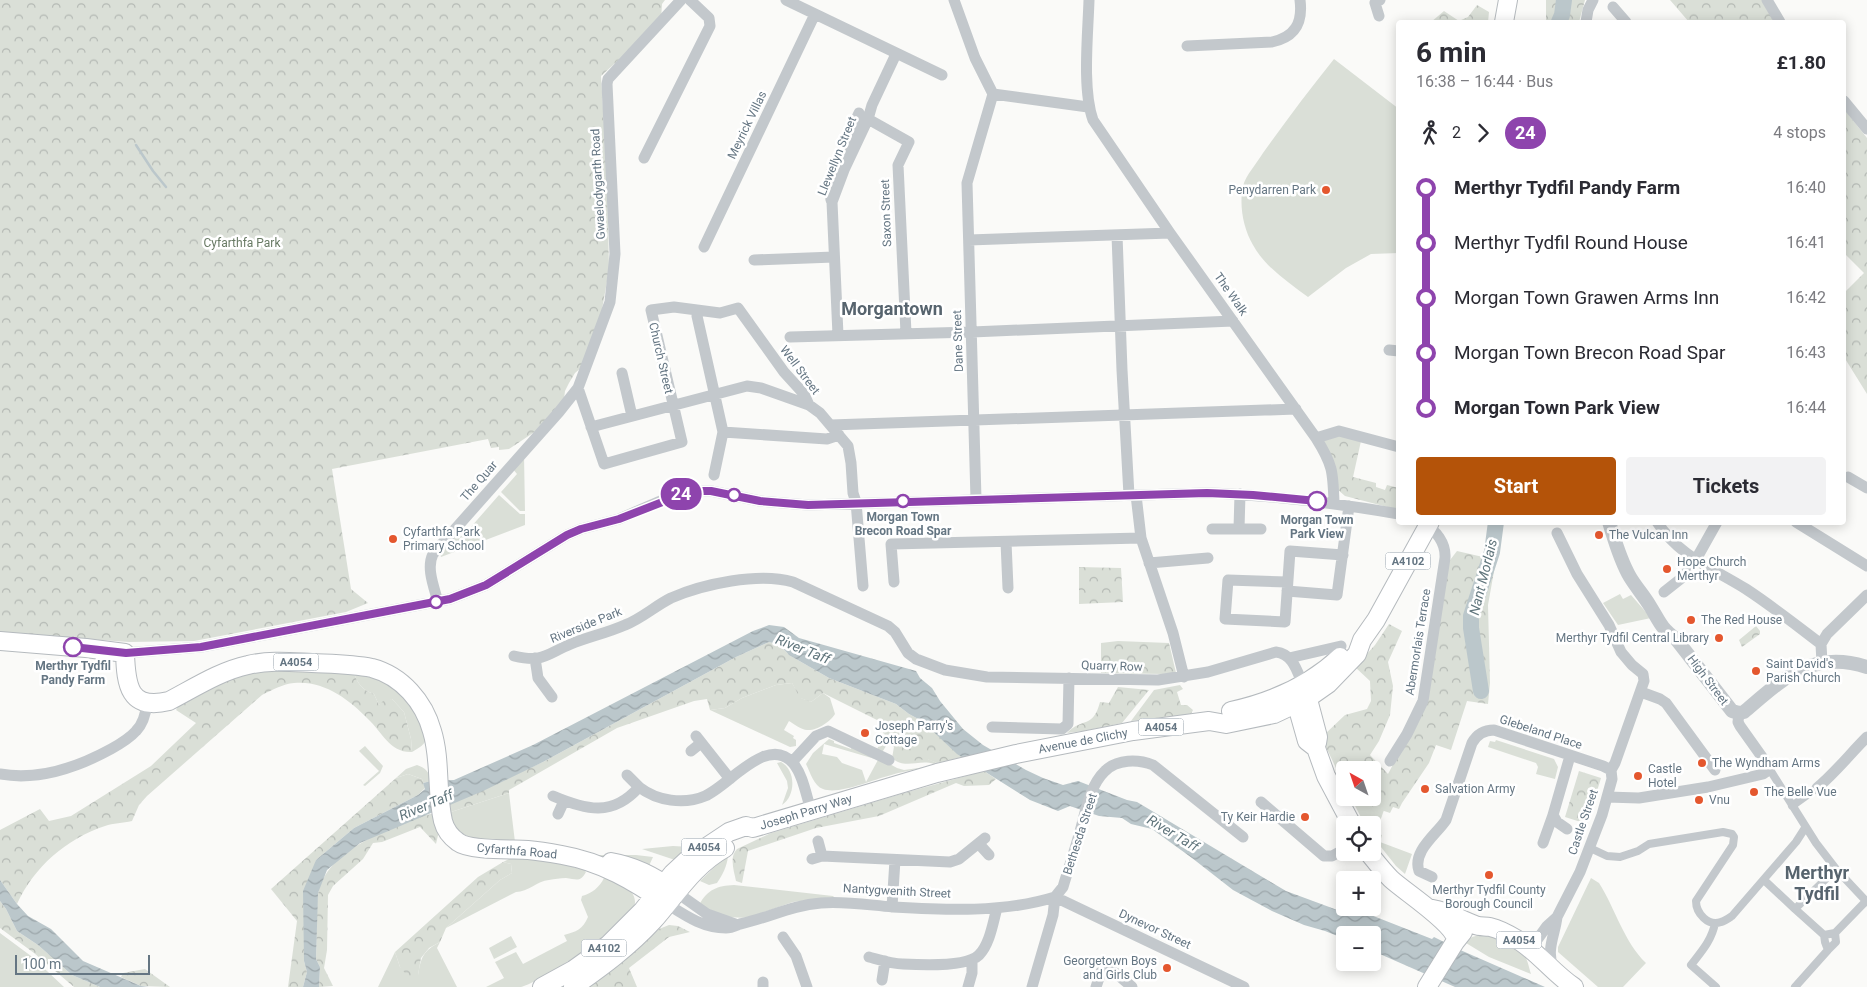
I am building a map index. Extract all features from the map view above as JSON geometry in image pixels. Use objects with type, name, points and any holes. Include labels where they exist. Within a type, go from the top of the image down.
[{"type":"main road","points":[[1504,20],[1508,0]]},
{"type":"main road","name":"A4102","points":[[1299,690],[1328,684],[1357,654],[1362,640],[1376,620],[1425,525]]},
{"type":"main road","points":[[0,641],[126,653],[128,685],[132,694],[141,702],[147,703]]},
{"type":"main road","name":"Cyfarthfa Road","points":[[147,703],[168,701],[228,671],[248,665],[273,662],[373,668],[394,678],[409,690],[418,700],[426,714],[433,732],[443,822],[452,837],[459,843],[470,847],[529,850],[563,855],[598,864],[610,862],[625,864],[648,874],[666,894]]},
{"type":"main road","points":[[1299,690],[1307,742],[1316,748],[1326,776],[1347,816]]},
{"type":"main road","name":"Avenue de Clichy","points":[[964,767],[1016,754],[1133,731],[1209,721],[1226,724],[1274,714],[1299,690]]},
{"type":"main road","name":"Joseph Parry Way","points":[[666,894],[686,860],[729,832],[746,826],[753,828],[964,767]]},
{"type":"main road","name":"A4054","points":[[1376,861],[1390,878],[1432,909],[1452,930],[1454,943]]},
{"type":"main road","name":"A4102","points":[[542,987],[573,970],[608,945],[643,910],[666,894]]},
{"type":"main road","name":"A4102","points":[[573,987],[618,955],[639,935],[666,894]]},
{"type":"main road","name":"A4054","points":[[1432,909],[1448,912],[1477,926],[1492,928],[1520,940],[1546,965],[1553,968],[1574,987]]},
{"type":"main road","points":[[1429,984],[1454,943],[1468,929],[1477,926]]},
{"type":"street","name":"Gwaelodygarth Road","points":[[578,388],[610,302],[615,254],[608,79],[681,0]]},
{"type":"street","points":[[644,158],[710,26],[709,18],[690,0]]},
{"type":"street","points":[[786,0],[942,75]]},
{"type":"street","points":[[954,0],[975,58],[993,94],[1088,107],[1089,0]]},
{"type":"street","points":[[1188,46],[1282,40],[1297,27],[1300,17],[1300,0]]},
{"type":"street","points":[[1379,16],[1375,3],[1380,0]]},
{"type":"street","points":[[1586,20],[1588,10],[1594,0]]},
{"type":"street","points":[[1767,0],[1779,20]]},
{"type":"street","points":[[1613,7],[1624,20]]},
{"type":"street","name":"Meyrick Villas","points":[[704,246],[815,14]]},
{"type":"street","name":"Llewellyn Street","points":[[838,335],[832,202],[864,116],[872,105],[896,54]]},
{"type":"street","name":"Dane Street","points":[[976,499],[967,183],[993,94]]},
{"type":"street","points":[[1846,103],[1867,129]]},
{"type":"street","name":"The Walk","points":[[1088,107],[1093,120],[1170,232],[1316,438],[1328,458],[1333,472],[1334,503]]},
{"type":"street","name":"Saxon Street","points":[[864,116],[909,142],[898,164],[906,333]]},
{"type":"street","points":[[969,240],[1170,232]]},
{"type":"street","points":[[1117,235],[1125,416],[1133,495],[1141,538],[1173,633],[1184,677]]},
{"type":"street","points":[[754,260],[834,257]]},
{"type":"street","name":"Church Street","points":[[672,406],[651,310],[674,307],[720,312],[738,308]]},
{"type":"street","name":"Well Street","points":[[738,308],[784,372],[804,394],[809,405],[820,413],[848,446],[853,494],[856,502],[864,586]]},
{"type":"street","points":[[697,316],[723,432],[714,475]]},
{"type":"street","points":[[790,337],[972,332],[1233,321]]},
{"type":"street","points":[[622,373],[632,416]]},
{"type":"street","points":[[591,427],[748,386],[761,388],[809,405]]},
{"type":"street","points":[[578,388],[604,464],[682,442],[672,406]]},
{"type":"street","name":"The Quar","points":[[438,602],[430,567],[433,554],[578,388]]},
{"type":"street","points":[[831,425],[1296,409]]},
{"type":"street","points":[[1316,438],[1339,431],[1396,446]]},
{"type":"street","points":[[723,432],[827,439],[839,435]]},
{"type":"street","points":[[1848,477],[1867,488]]},
{"type":"street","points":[[126,653],[201,647],[438,602],[469,593],[486,585],[553,542],[581,529],[619,519],[683,494],[697,491],[711,491],[782,504],[808,505],[856,502],[1207,493],[1240,494],[1334,503],[1396,514]]},
{"type":"street","points":[[1239,529],[1240,494]]},
{"type":"street","points":[[1343,555],[1290,551],[1287,587],[1285,622],[1225,619],[1228,580],[1287,587],[1338,596],[1349,506]]},
{"type":"street","name":"Abermorlais Terrace","points":[[1390,761],[1407,734],[1423,700],[1446,549],[1441,539],[1427,525]]},
{"type":"street","name":"High Street","points":[[1610,525],[1629,575],[1650,606],[1657,621],[1664,630],[1676,639],[1726,705],[1739,713],[1738,722],[1740,726],[1767,764],[1805,828],[1836,869],[1866,902]]},
{"type":"street","points":[[1659,525],[1672,542],[1696,560],[1760,599],[1820,644]]},
{"type":"street","points":[[1664,592],[1683,577],[1696,560],[1715,525]]},
{"type":"street","points":[[1801,525],[1867,566]]},
{"type":"street","points":[[1212,529],[1260,529]]},
{"type":"street","points":[[1557,534],[1621,652],[1643,674],[1644,681],[1641,692],[1660,698],[1666,703],[1714,770]]},
{"type":"street","points":[[894,582],[891,544],[1141,538]]},
{"type":"street","points":[[1006,542],[1008,588]]},
{"type":"street","points":[[1149,563],[1208,558]]},
{"type":"street","name":"Riverside Park","points":[[514,656],[528,660],[548,656],[569,644],[626,625],[669,599],[682,594],[734,580],[782,578],[888,626],[895,632],[908,653],[916,659]]},
{"type":"street","points":[[1822,662],[1820,644],[1827,634],[1867,595]]},
{"type":"street","points":[[1299,690],[1289,658],[1341,646]]},
{"type":"street","name":"Quarry Row","points":[[916,659],[930,666],[957,673],[987,677],[1143,681],[1184,677],[1230,667],[1269,654],[1284,653],[1289,658]]},
{"type":"street","points":[[534,658],[538,678],[552,697]]},
{"type":"street","points":[[1739,713],[1744,712],[1784,678],[1796,671],[1822,662],[1837,662],[1867,667]]},
{"type":"street","points":[[992,727],[1062,729],[1068,724],[1069,678]]},
{"type":"street","name":"Castle Street","points":[[1526,946],[1534,944],[1547,926],[1557,917],[1590,848],[1612,779],[1611,770],[1641,692]]},
{"type":"street","points":[[0,774],[25,775],[45,773],[66,769],[86,762],[127,740],[137,731],[143,719],[147,703]]},
{"type":"street","name":"Glebeland Place","points":[[1432,877],[1419,871],[1419,861],[1426,841],[1440,829],[1446,820],[1472,743],[1484,731],[1494,730],[1611,770]]},
{"type":"street","points":[[792,762],[816,736],[828,731],[887,755]]},
{"type":"street","points":[[1792,806],[1831,777],[1867,737]]},
{"type":"street","points":[[691,751],[698,739],[730,779]]},
{"type":"street","points":[[627,775],[640,787],[655,796],[670,800],[686,800],[704,796],[756,760],[767,755],[780,755],[792,762],[800,775],[811,810]]},
{"type":"street","points":[[1543,843],[1570,756]]},
{"type":"street","name":"Bethesda Street","points":[[1032,987],[1053,915],[1055,898],[1063,887],[1084,816],[1096,785],[1106,770],[1132,760],[1153,764],[1225,829],[1243,837]]},
{"type":"street","points":[[1607,797],[1639,798],[1708,787],[1763,774],[1766,772],[1767,764]]},
{"type":"street","points":[[553,796],[588,808],[610,808],[622,804],[640,787]]},
{"type":"street","points":[[558,814],[564,801]]},
{"type":"street","points":[[1260,802],[1324,856],[1336,854]]},
{"type":"street","points":[[1553,815],[1567,829]]},
{"type":"street","points":[[1590,848],[1607,856],[1620,857],[1638,851],[1649,844],[1723,832],[1732,834],[1734,836],[1733,845],[1696,901],[1700,915],[1707,921],[1720,923],[1732,916],[1764,880],[1805,828]]},
{"type":"street","points":[[818,841],[817,857],[950,862],[959,859],[982,841],[988,855]]},
{"type":"street","points":[[892,907],[895,860]]},
{"type":"street","points":[[1795,909],[1836,869]]},
{"type":"street","points":[[1764,880],[1824,934],[1828,947]]},
{"type":"street","name":"Nantygwenith Street","points":[[666,894],[698,923],[728,928],[789,908],[818,903],[837,902],[892,907],[997,908],[1055,898]]},
{"type":"street","name":"Dynevor Street","points":[[1055,898],[1244,987]]},
{"type":"street","points":[[1824,934],[1835,933],[1866,902]]},
{"type":"street","points":[[869,957],[902,964],[958,964],[972,961],[981,954],[988,940],[997,908]]},
{"type":"street","points":[[1553,968],[1549,952],[1550,944],[1556,931],[1557,917]]},
{"type":"street","points":[[1715,923],[1714,932],[1709,941],[1691,965],[1716,987]]},
{"type":"street","points":[[1795,987],[1828,947],[1836,942],[1835,933]]},
{"type":"street","points":[[783,937],[796,956],[807,987]]},
{"type":"street","points":[[790,946],[800,940]]},
{"type":"street","points":[[882,980],[885,961]]},
{"type":"street","points":[[968,987],[972,973],[972,961]]},
{"type":"street","points":[[1096,987],[1102,972],[1107,970],[1117,974],[1132,987]]},
{"type":"green space","name":"Cyfarthfa Park","points":[[0,0],[665,0],[662,4],[661,20],[601,76],[607,173],[609,270],[601,315],[582,367],[575,373],[569,383],[564,399],[536,431],[509,449],[499,450],[499,447],[491,448],[488,439],[332,469],[351,589],[368,603],[346,612],[194,641],[129,642],[0,633]]},
{"type":"green space","points":[[1546,0],[1585,0],[1580,20],[1546,20]]},
{"type":"green space","points":[[1670,0],[1762,0],[1773,20],[1687,20]]},
{"type":"green space","points":[[1477,5],[1489,12],[1488,20],[1461,20],[1468,17]]},
{"type":"green space","points":[[1444,11],[1458,20],[1433,20]]},
{"type":"green space","points":[[1334,59],[1396,107],[1396,253],[1371,254],[1346,268],[1308,297],[1278,274],[1258,253],[1244,224],[1242,209],[1244,182],[1289,117]]},
{"type":"green space","points":[[1846,112],[1867,138],[1867,394],[1846,360],[1846,291],[1864,273],[1846,255]]},
{"type":"green space","points":[[1339,434],[1361,441],[1353,477],[1376,483],[1376,487],[1385,490],[1387,485],[1396,487],[1396,509],[1345,496],[1337,489],[1321,440]]},
{"type":"green space","points":[[524,455],[525,511],[520,511],[501,492],[517,474],[512,468]]},
{"type":"green space","points":[[499,495],[520,514],[525,514],[525,525],[441,557],[439,551],[451,537],[463,536]]},
{"type":"green space","points":[[1457,551],[1496,560],[1488,605],[1490,683],[1488,704],[1467,701],[1451,750],[1436,745],[1429,763],[1399,809],[1393,807],[1390,813],[1370,806],[1381,806],[1381,767],[1388,774],[1424,706],[1447,564]]},
{"type":"green space","points":[[1079,567],[1121,568],[1123,602],[1079,604]]},
{"type":"green space","points":[[1620,594],[1623,599],[1631,595],[1651,618],[1618,625],[1603,603]]},
{"type":"green space","points":[[1389,624],[1402,631],[1388,662],[1393,686],[1390,715],[1379,741],[1370,755],[1376,761],[1336,761],[1336,768],[1325,745],[1325,734],[1345,715],[1367,709],[1371,701],[1370,681],[1355,667],[1375,645]]},
{"type":"green space","points":[[1756,626],[1760,634],[1742,647],[1739,640]]},
{"type":"green space","points":[[1118,641],[1169,643],[1176,673],[1101,673],[1101,643]]},
{"type":"green space","points":[[769,642],[780,645],[789,655],[829,678],[896,704],[922,721],[962,757],[937,763],[927,759],[903,762],[897,758],[896,731],[823,693],[811,702],[800,698],[792,683],[776,685],[742,698],[725,708],[710,710],[707,699],[694,701],[617,728],[509,790],[509,793],[451,812],[450,804],[543,762],[736,657]]},
{"type":"green space","points":[[274,669],[354,673],[361,686],[374,694],[379,705],[384,700],[392,699],[404,712],[411,739],[412,752],[398,749],[392,745],[361,712],[335,692],[305,683],[282,686],[262,695],[147,796],[139,805],[132,821],[108,825],[77,838],[53,856],[32,878],[17,904],[0,880],[0,830],[40,809],[49,821],[71,816],[151,766],[196,723],[176,710],[179,705],[221,683],[251,672]]},
{"type":"green space","points":[[354,673],[381,679],[408,696],[427,737],[421,746],[412,752],[411,739],[404,712],[392,699],[379,705],[374,694],[361,686]]},
{"type":"green space","points":[[792,683],[801,698],[811,702],[823,693],[830,698],[835,714],[823,725],[811,730],[803,729],[789,721],[784,730],[794,736],[796,746],[790,747],[710,710],[725,708],[742,698],[776,685]]},
{"type":"green space","points":[[1180,685],[1183,689],[1177,692],[1181,705],[1187,705],[1193,710],[1191,714],[1131,721],[1154,690]]},
{"type":"green space","points":[[1118,687],[1149,690],[1122,723],[1067,733],[1072,728],[1094,716],[1100,702],[1109,703]]},
{"type":"green space","points":[[887,725],[896,731],[898,746],[937,763],[907,764],[897,761],[892,758],[894,747],[888,743],[881,754],[876,751],[885,734],[883,733]]},
{"type":"green space","points":[[829,739],[834,741],[834,743],[851,749],[852,745],[875,759],[824,744],[822,754],[837,757],[842,763],[862,770],[866,782],[879,758],[904,770],[926,767],[897,773],[846,789],[823,789],[815,782],[806,764],[813,753]]},
{"type":"green space","points":[[1496,740],[1554,759],[1558,767],[1555,779],[1536,774],[1538,767],[1536,763],[1488,747],[1490,741],[1495,742]]},
{"type":"green space","points":[[365,746],[383,766],[380,773],[365,786],[363,785],[379,771],[359,751]]},
{"type":"green space","points":[[781,762],[786,766],[792,777],[790,796],[782,805],[788,788],[787,781],[777,763]]},
{"type":"green space","points":[[417,765],[427,771],[431,781],[423,783],[422,779],[408,774],[396,778],[406,769]]},
{"type":"green space","points":[[984,771],[996,779],[989,785],[964,786],[956,783],[879,816],[816,828],[748,851],[742,883],[736,881],[733,856],[737,849],[771,833]]},
{"type":"green space","points":[[1579,771],[1601,778],[1587,824],[1565,817]]},
{"type":"green space","points":[[408,774],[422,779],[425,788],[418,795],[354,828],[316,860],[304,961],[307,972],[303,987],[288,987],[297,921],[271,889],[396,778]]},
{"type":"green space","points":[[509,793],[515,842],[475,839],[458,830],[453,823],[451,812]]},
{"type":"green space","points":[[1355,806],[1371,806],[1384,810],[1381,819],[1381,816],[1360,816]]},
{"type":"green space","points":[[435,814],[439,831],[436,844],[420,827],[382,842],[373,843],[363,859],[333,886],[328,895],[327,950],[324,968],[333,986],[319,987],[320,967],[316,959],[317,909],[318,894],[324,878],[333,865],[361,843],[425,815]]},
{"type":"green space","points":[[1381,842],[1412,854],[1405,874],[1381,847]]},
{"type":"green space","points":[[673,846],[690,847],[675,860],[642,849]]},
{"type":"green space","points":[[590,855],[653,857],[648,868],[612,858]]},
{"type":"green space","points":[[728,856],[726,867],[717,883],[709,885],[700,881]]},
{"type":"green space","points":[[518,857],[563,864],[586,872],[580,879],[564,878],[540,882],[525,890],[516,892],[446,928],[500,880],[512,873],[511,864],[503,862]]},
{"type":"green space","points":[[503,862],[511,864],[512,873],[500,880],[446,928],[440,942],[429,948],[421,958],[418,975],[409,978],[400,967],[395,952],[478,877]]},
{"type":"green space","points":[[604,878],[629,889],[634,897],[635,903],[630,912],[619,923],[565,963],[531,983],[521,987],[486,987],[504,978],[495,962],[516,952],[523,964],[567,941],[564,935],[579,929],[588,917],[581,900],[582,896],[595,890]]},
{"type":"green space","points":[[1591,878],[1599,883],[1626,935],[1638,955],[1646,963],[1623,987],[1598,987],[1558,952],[1558,947]]},
{"type":"green space","points":[[734,885],[834,897],[793,902],[747,918],[727,917],[699,905],[706,895],[714,889]]},
{"type":"green space","points":[[0,901],[17,931],[38,945],[72,975],[100,987],[74,987],[34,953],[0,928]]},
{"type":"green space","points":[[669,925],[678,926],[690,932],[669,937],[629,968],[637,987],[587,987],[616,967],[659,929]]},
{"type":"green space","points":[[0,933],[31,956],[64,987],[0,987]]},
{"type":"green space","points":[[1483,934],[1500,938],[1516,947],[1525,957],[1531,974],[1489,957],[1466,943],[1472,937]]},
{"type":"green space","points":[[511,936],[517,947],[494,959],[489,948]]},
{"type":"green space","points":[[440,942],[437,948],[457,987],[378,987],[395,952],[400,967],[418,975],[420,964],[426,952]]},
{"type":"green space","points":[[145,969],[170,987],[141,986],[121,977],[123,973]]},
{"type":"water","name":"River Taff","points":[[769,625],[784,627],[799,638],[916,671],[920,678],[932,688],[963,729],[983,745],[1026,770],[1063,785],[1078,781],[1137,802],[1286,891],[1336,910],[1336,916],[1373,916],[1432,939],[1434,937],[1545,987],[1455,987],[1381,955],[1381,926],[1336,926],[1336,935],[1304,925],[1272,911],[1233,890],[1152,829],[1131,824],[1122,818],[1099,816],[1070,806],[1058,811],[1030,800],[957,754],[922,721],[896,704],[829,678],[789,655],[780,645],[769,642],[736,657],[543,762],[483,791],[360,843],[327,870],[318,893],[316,959],[320,967],[319,987],[303,987],[307,972],[304,961],[303,891],[316,860],[354,828],[418,795],[425,789],[423,783],[454,780],[533,745],[753,631]]},
{"type":"water","points":[[0,880],[28,916],[51,929],[83,961],[141,986],[149,987],[100,987],[72,975],[38,945],[17,931],[0,901]]},
{"type":"waterway","name":"Nant Morlais","points":[[1560,20],[1564,0]]},
{"type":"waterway","points":[[136,145],[166,187]]},
{"type":"waterway","name":"Nant Morlais","points":[[1481,691],[1471,628],[1471,616],[1492,552],[1496,525]]},
{"type":"bus line","name":"24","points":[[73,647],[126,653],[201,647],[450,599],[486,585],[567,535],[581,529],[619,519],[665,499],[697,491],[711,491],[782,504],[808,505],[856,502],[1207,493],[1317,501]]},
{"type":"place","name":"Penydarren Park","points":[[1326,190]]},
{"type":"place","name":"Morgan Town Brecon Road Spar","points":[[903,501]]},
{"type":"place","name":"Morgan Town Park View","points":[[1317,501]]},
{"type":"place","name":"The Vulcan Inn","points":[[1599,535]]},
{"type":"place","name":"Cyfarthfa Park Primary School","points":[[393,539]]},
{"type":"place","name":"Hope Church Merthyr","points":[[1667,569]]},
{"type":"place","name":"The Red House","points":[[1691,620]]},
{"type":"place","name":"Merthyr Tydfil Central Library","points":[[1719,638]]},
{"type":"place","name":"Merthyr Tydfil Pandy Farm","points":[[73,647]]},
{"type":"place","name":"Saint David's Parish Church","points":[[1756,671]]},
{"type":"place","name":"Joseph Parry's Cottage","points":[[865,733]]},
{"type":"place","name":"The Wyndham Arms","points":[[1702,763]]},
{"type":"place","name":"Castle Hotel","points":[[1638,776]]},
{"type":"place","name":"Salvation Army","points":[[1425,789]]},
{"type":"place","name":"The Belle Vue","points":[[1754,792]]},
{"type":"place","name":"Vnu","points":[[1699,800]]},
{"type":"place","name":"Ty Keir Hardie","points":[[1305,817]]},
{"type":"place","name":"Merthyr Tydfil County Borough Council","points":[[1489,875]]},
{"type":"place","name":"Georgetown Boys and Girls Club","points":[[1167,968]]},
{"type":"district","name":"Morgantown","points":[[892,308]]},
{"type":"district","name":"Merthyr Tydfil","points":[[1817,882]]}]
